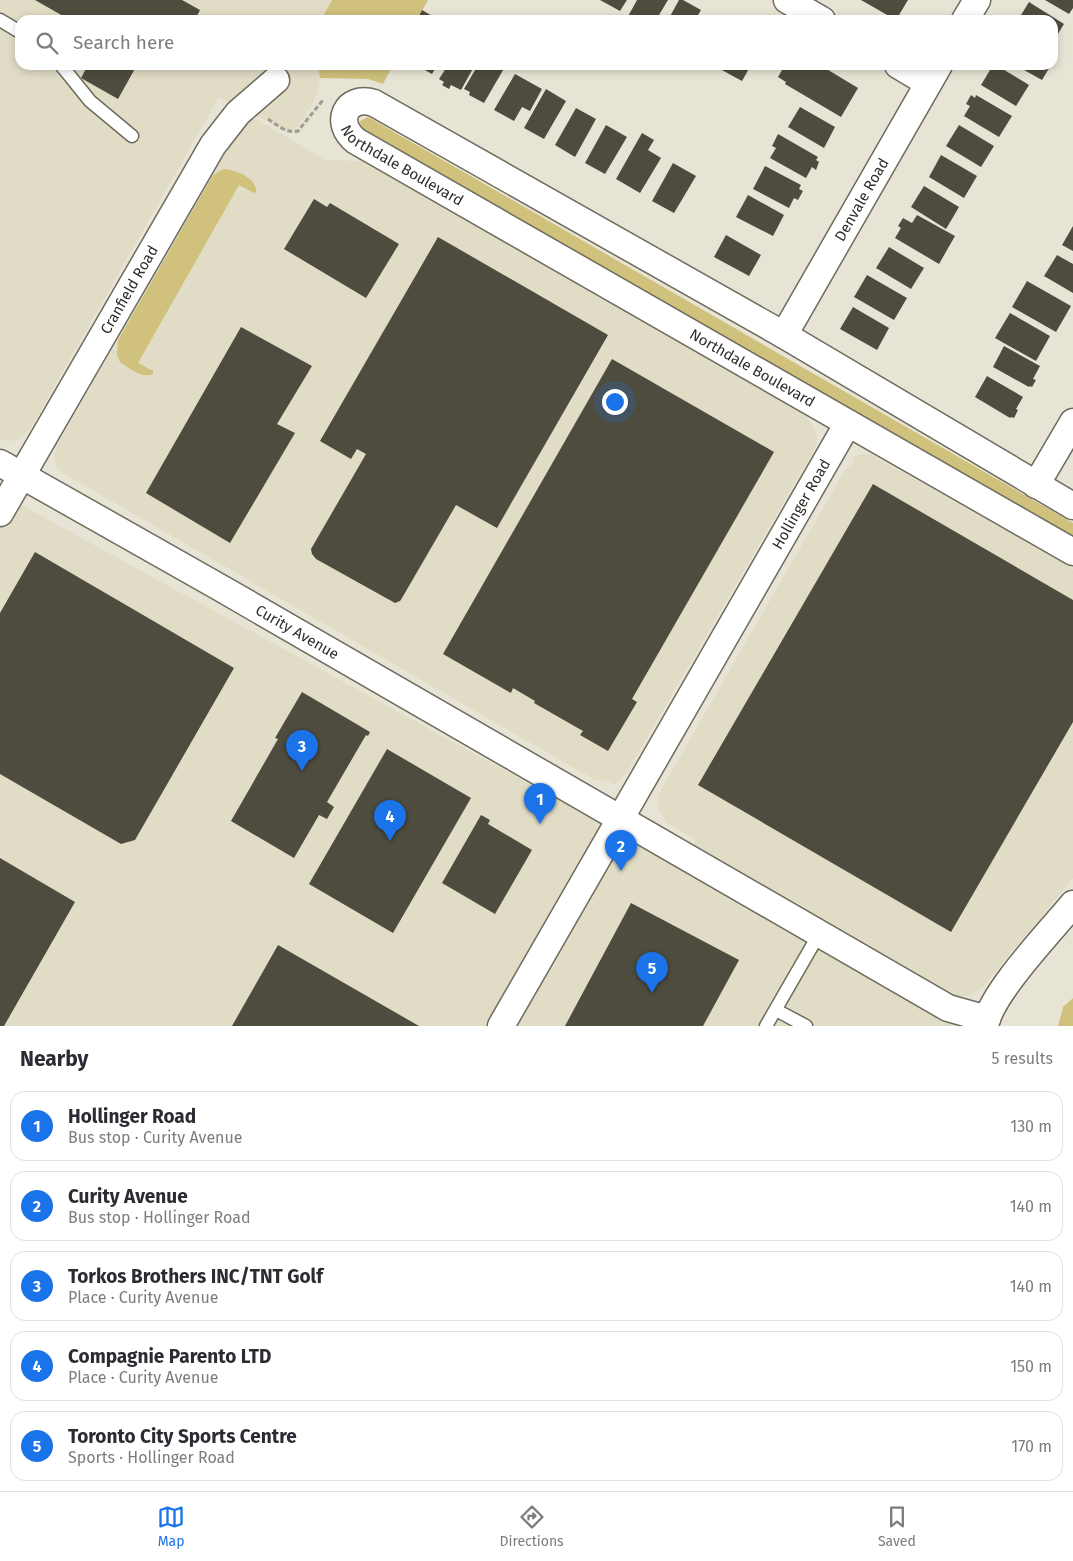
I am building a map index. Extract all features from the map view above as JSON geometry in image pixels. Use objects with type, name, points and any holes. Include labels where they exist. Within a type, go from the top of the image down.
[{"type":"street","points":[[787,0],[813,15]]},
{"type":"street","points":[[968,15],[977,0]]},
{"type":"street","points":[[918,70],[934,74]]},
{"type":"street","name":"Denvale Road","points":[[784,335],[934,74]]},
{"type":"street","name":"Cranfield Road","points":[[0,513],[11,469],[213,145],[238,113],[276,80]]},
{"type":"street","name":"Northdale Boulevard","points":[[1073,506],[784,335],[374,103],[366,100],[360,101],[353,104],[345,112],[344,125],[350,136],[356,141],[1073,552]]},
{"type":"street","points":[[1036,485],[1073,422]]},
{"type":"street","name":"Hollinger Road","points":[[501,1026],[848,423]]},
{"type":"street","name":"Curity Avenue","points":[[11,469],[948,1008],[986,1023]]},
{"type":"street","points":[[986,1023],[1005,986],[1073,904]]},
{"type":"lane","points":[[0,20],[15,29]]},
{"type":"lane","points":[[65,70],[90,101],[132,136]]},
{"type":"lane","points":[[766,1026],[819,934]]},
{"type":"lane","points":[[776,1010],[806,1026]]},
{"type":"path","points":[[246,106],[288,132],[293,133],[298,131],[327,96]]},
{"type":"shaded area","points":[[0,0],[332,0],[324,15],[15,15],[15,70],[319,70],[320,78],[317,95],[295,130],[287,130],[219,97],[30,429],[19,440],[5,441],[0,438]]},
{"type":"shaded area","points":[[332,0],[428,0],[420,15],[324,15]]},
{"type":"shaded area","points":[[319,70],[390,70],[383,84],[368,79],[320,78]]},
{"type":"shaded area","points":[[368,117],[1073,523],[1073,539],[361,129],[360,121]]},
{"type":"shaded area","points":[[256,119],[325,160],[363,161],[804,414],[813,425],[817,435],[816,446],[626,774],[617,783],[612,785],[611,781],[595,780],[63,473],[56,466],[54,456],[57,446],[239,129],[243,123]]},
{"type":"shaded area","points":[[224,169],[245,176],[253,183],[256,192],[254,193],[239,185],[138,363],[153,371],[153,374],[140,374],[120,362],[117,355],[118,340],[213,175]]},
{"type":"shaded area","points":[[860,454],[870,454],[1073,569],[1073,878],[981,989],[968,996],[955,996],[694,845],[696,840],[667,823],[659,810],[658,799],[661,790],[845,470],[854,463],[852,457]]},
{"type":"shaded area","points":[[0,493],[34,512],[970,1026],[0,1026]]},
{"type":"shaded area","points":[[1073,998],[1073,1026],[1058,1026],[1063,1007]]},
{"type":"building","points":[[35,0],[182,0],[200,10],[198,15],[61,15]]},
{"type":"building","points":[[600,0],[627,0],[620,11]]},
{"type":"building","points":[[637,0],[668,0],[659,15],[629,15]]},
{"type":"building","points":[[679,0],[683,0],[701,10],[698,15],[671,15]]},
{"type":"building","points":[[861,0],[908,0],[899,15],[887,15]]},
{"type":"building","points":[[1045,0],[1073,0],[1073,8],[1069,14]]},
{"type":"building","points":[[1029,2],[1050,15],[1021,15]]},
{"type":"building","points":[[422,10],[430,15],[420,15]]},
{"type":"building","points":[[1058,20],[1064,24],[1058,34]]},
{"type":"building","points":[[85,70],[134,70],[118,99],[81,78]]},
{"type":"building","points":[[425,70],[434,70],[432,74]]},
{"type":"building","points":[[445,70],[472,70],[461,90],[451,85],[449,89],[442,85],[444,82],[439,79]]},
{"type":"building","points":[[475,70],[503,70],[484,103],[469,95],[470,92],[464,89]]},
{"type":"building","points":[[722,70],[748,70],[742,81]]},
{"type":"building","points":[[782,70],[828,70],[858,88],[841,117],[785,84],[786,82],[778,77]]},
{"type":"building","points":[[990,70],[1004,70],[1029,85],[1016,106],[981,85]]},
{"type":"building","points":[[1024,70],[1048,70],[1042,80]]},
{"type":"building","points":[[515,74],[542,89],[530,111],[522,107],[514,121],[494,110]]},
{"type":"building","points":[[546,89],[566,101],[544,139],[524,128]]},
{"type":"building","points":[[971,95],[975,98],[976,95],[1012,116],[999,137],[964,116],[970,106],[966,104]]},
{"type":"building","points":[[800,107],[835,127],[824,148],[788,127]]},
{"type":"building","points":[[576,108],[596,119],[575,157],[555,145]]},
{"type":"building","points":[[606,125],[627,137],[605,174],[585,163]]},
{"type":"building","points":[[959,125],[994,146],[981,167],[946,146]]},
{"type":"building","points":[[642,133],[654,140],[648,150],[661,158],[640,193],[616,179]]},
{"type":"building","points":[[778,134],[818,157],[816,160],[819,162],[816,170],[812,167],[806,178],[770,158],[776,148],[772,146]]},
{"type":"building","points":[[941,155],[977,176],[964,198],[929,177]]},
{"type":"building","points":[[673,163],[696,176],[674,213],[652,201]]},
{"type":"building","points":[[765,166],[801,185],[799,189],[803,191],[798,200],[794,198],[789,208],[753,189]]},
{"type":"building","points":[[924,186],[959,207],[946,229],[911,207]]},
{"type":"building","points":[[748,195],[784,215],[773,236],[736,217]]},
{"type":"building","points":[[314,199],[327,207],[330,203],[399,244],[366,298],[284,249]]},
{"type":"building","points":[[917,215],[955,236],[939,264],[895,238],[901,228],[898,226],[903,218],[912,223]]},
{"type":"building","points":[[1073,226],[1073,251],[1062,245]]},
{"type":"building","points":[[726,235],[761,255],[749,276],[714,257]]},
{"type":"building","points":[[438,237],[608,335],[497,528],[456,505],[402,598],[395,603],[316,559],[312,554],[311,549],[366,454],[357,449],[351,459],[320,441]]},
{"type":"building","points":[[889,247],[924,268],[911,289],[876,268]]},
{"type":"building","points":[[1057,255],[1073,264],[1073,293],[1044,276]]},
{"type":"building","points":[[867,275],[907,298],[894,320],[854,297]]},
{"type":"building","points":[[1027,281],[1071,306],[1056,332],[1012,307]]},
{"type":"building","points":[[853,307],[889,328],[877,350],[840,329]]},
{"type":"building","points":[[1010,313],[1050,336],[1036,361],[995,338]]},
{"type":"building","points":[[241,327],[312,366],[277,424],[295,433],[230,543],[146,493]]},
{"type":"building","points":[[1004,346],[1040,366],[1033,379],[1036,380],[1032,387],[993,367]]},
{"type":"building","points":[[612,359],[774,452],[632,699],[637,702],[608,751],[580,735],[583,731],[534,703],[535,701],[513,688],[511,693],[443,654]]},
{"type":"building","points":[[987,376],[1023,397],[1016,409],[1018,410],[1014,418],[1010,418],[975,397]]},
{"type":"building","points":[[873,484],[1073,600],[1073,722],[951,932],[698,785]]},
{"type":"building","points":[[35,552],[234,668],[135,840],[121,844],[0,774],[0,613]]},
{"type":"building","points":[[302,692],[370,732],[368,736],[366,735],[327,802],[334,807],[327,819],[319,815],[294,858],[231,821],[278,739],[275,738]]},
{"type":"building","points":[[387,749],[471,798],[393,933],[309,884]]},
{"type":"building","points":[[481,815],[490,820],[488,824],[532,850],[495,914],[442,883]]},
{"type":"building","points":[[0,858],[75,902],[4,1026],[0,1026]]},
{"type":"building","points":[[631,903],[739,960],[703,1026],[565,1026]]},
{"type":"building","points":[[278,945],[419,1026],[232,1026]]},
{"type":"place","name":"Torkos Brothers INC/TNT Golf","points":[[302,771]]},
{"type":"place","name":"Hollinger Road","points":[[540,824]]},
{"type":"place","name":"Compagnie Parento LTD","points":[[390,841]]},
{"type":"place","name":"Curity Avenue","points":[[621,871]]},
{"type":"place","name":"Toronto City Sports Centre","points":[[652,993]]}]
